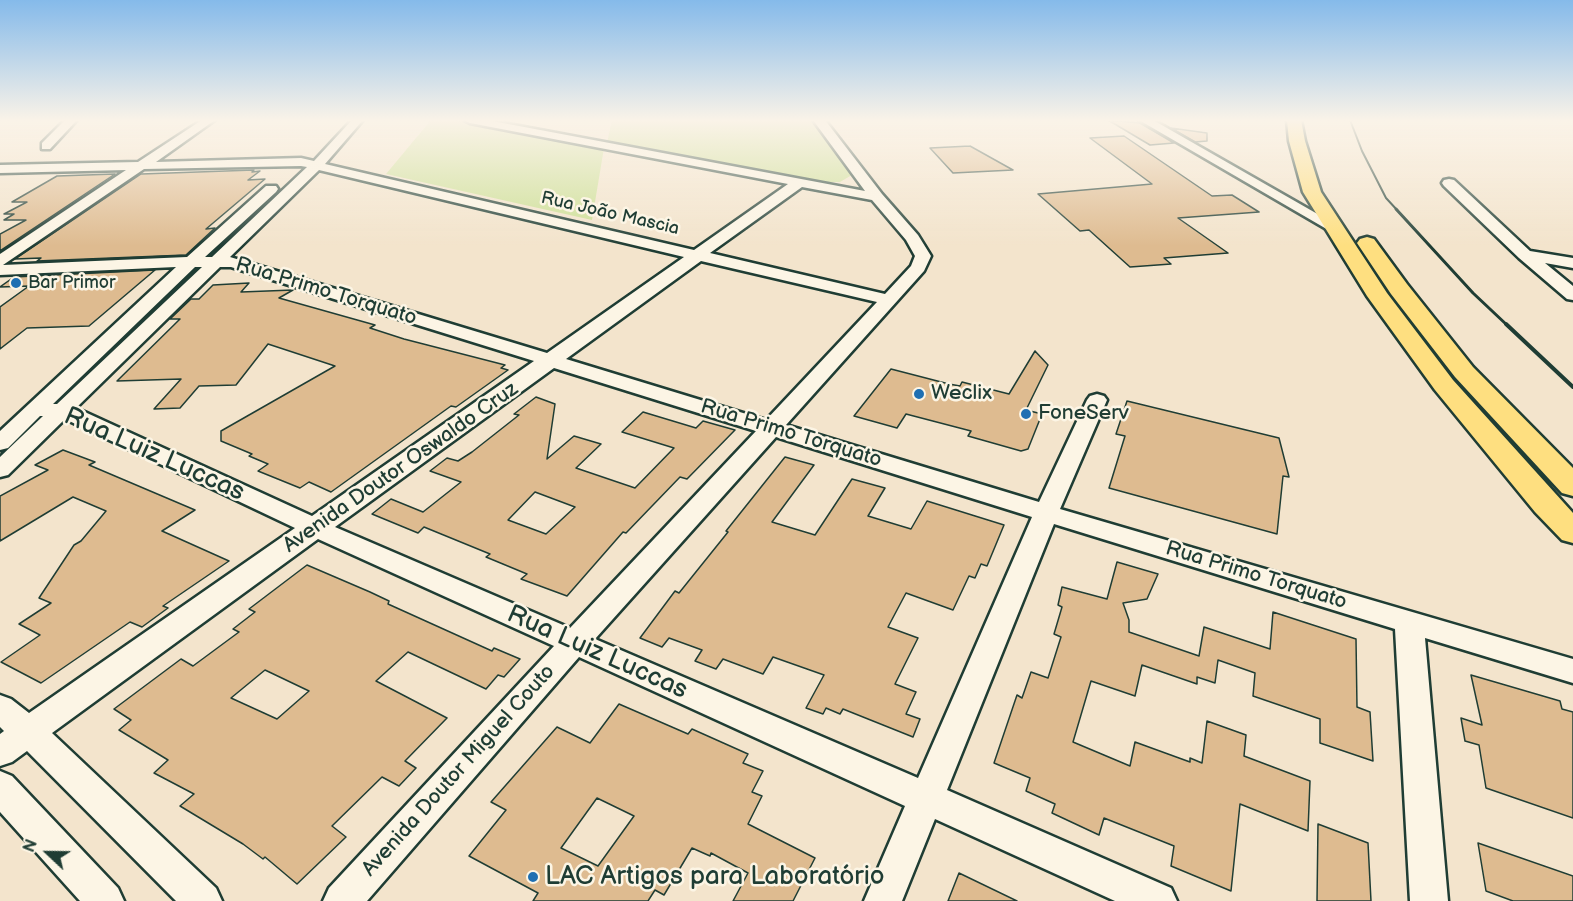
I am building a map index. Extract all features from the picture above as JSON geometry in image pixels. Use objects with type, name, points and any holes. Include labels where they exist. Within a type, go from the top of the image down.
[{"type":"main road","points":[[1303,162],[1312,192],[1378,296],[1444,385],[1546,505],[1573,532]]},
{"type":"main road","points":[[1323,162],[1329,181],[1350,219],[1399,289],[1464,372],[1573,486]]},
{"type":"street","points":[[0,261],[145,162]]},
{"type":"street","points":[[694,162],[877,197]]},
{"type":"street","points":[[851,162],[877,197]]},
{"type":"street","points":[[1219,162],[1335,228]]},
{"type":"street","points":[[0,470],[50,410],[191,262],[309,164]]},
{"type":"street","points":[[0,442],[50,410],[218,262],[309,164]]},
{"type":"street","name":"Rua João Mascia","points":[[0,169],[309,164],[888,300]]},
{"type":"street","name":"Avenida Doutor Oswaldo Cruz","points":[[0,752],[800,182]]},
{"type":"street","points":[[1449,183],[1524,254],[1573,295]]},
{"type":"street","name":"Avenida Doutor Miguel Couto","points":[[342,901],[574,643],[918,268],[923,256],[913,238],[877,197]]},
{"type":"street","points":[[1524,254],[1573,263]]},
{"type":"street","name":"Rua Primo Torquato","points":[[0,270],[232,262],[1046,513],[1573,671]]},
{"type":"street","points":[[883,901],[924,798],[1097,400]]},
{"type":"street","name":"Rua Luiz Luccas","points":[[50,410],[1158,901]]},
{"type":"street","points":[[1410,622],[1429,901]]},
{"type":"street","points":[[0,708],[29,732],[203,901]]},
{"type":"street","points":[[0,787],[105,901]]},
{"type":"green space","points":[[396,162],[602,162],[592,220],[386,174]]},
{"type":"green space","points":[[711,162],[842,162],[852,175],[840,182],[820,182]]},
{"type":"building","points":[[943,162],[999,162],[1013,170],[953,173]]},
{"type":"building","points":[[1122,162],[1162,162],[1212,196],[1232,195],[1259,212],[1178,218],[1228,253],[1164,258],[1171,264],[1130,267],[1089,230],[1080,231],[1038,194],[1152,184]]},
{"type":"building","points":[[254,170],[252,172],[260,171],[248,180],[265,179],[206,229],[215,228],[186,255],[37,261],[41,258],[15,259],[141,174]]},
{"type":"building","points":[[115,174],[0,251],[0,234],[26,220],[4,220],[14,214],[4,214],[27,202],[12,202],[57,176]]},
{"type":"building","points":[[155,270],[89,326],[27,328],[0,349],[0,307],[29,286],[0,287],[14,277]]},
{"type":"building","points":[[249,283],[241,292],[293,290],[279,298],[375,325],[370,328],[404,339],[505,365],[501,368],[508,370],[456,407],[451,406],[331,492],[309,482],[300,488],[258,471],[268,464],[249,456],[252,454],[221,441],[221,431],[335,366],[268,344],[236,385],[199,386],[180,408],[154,409],[181,379],[117,381],[180,319],[170,319],[191,299],[199,299],[213,285]]},
{"type":"building","points":[[1035,351],[1048,365],[1026,410],[1042,414],[1028,449],[1021,451],[968,436],[971,431],[906,414],[897,428],[854,416],[891,369],[949,384],[960,386],[962,382],[1009,394]]},
{"type":"building","points":[[536,397],[555,404],[547,459],[574,436],[601,444],[576,468],[635,488],[674,448],[622,432],[643,412],[696,428],[703,421],[735,430],[687,479],[680,477],[626,533],[623,532],[567,596],[521,579],[527,574],[486,557],[490,554],[424,527],[418,533],[372,514],[391,499],[423,512],[461,482],[430,471],[447,458],[458,461],[472,452],[519,415],[514,414]],"holes":[[[535,492],[575,507],[546,534],[508,520]]]},
{"type":"building","points":[[1127,401],[1279,438],[1289,477],[1283,476],[1277,534],[1109,488],[1125,436],[1116,434]]},
{"type":"building","points":[[63,450],[95,462],[89,465],[195,510],[162,531],[229,561],[163,606],[168,608],[142,627],[130,622],[41,683],[1,662],[40,635],[19,624],[51,603],[39,598],[74,545],[81,541],[106,511],[73,497],[0,541],[0,496],[48,470],[35,465]]},
{"type":"building","points":[[785,457],[814,465],[772,522],[815,535],[852,479],[885,488],[868,516],[911,529],[927,501],[1004,525],[987,566],[981,564],[975,578],[969,576],[953,610],[906,593],[888,627],[918,638],[895,684],[916,692],[906,714],[920,719],[913,737],[843,709],[840,714],[826,708],[823,714],[806,708],[824,675],[773,657],[763,674],[723,659],[716,669],[695,661],[702,650],[669,638],[662,647],[640,638],[675,591],[679,593],[728,532],[726,531]]},
{"type":"building","points":[[1117,562],[1158,574],[1147,599],[1123,603],[1129,620],[1129,632],[1199,656],[1204,627],[1270,649],[1273,612],[1356,639],[1357,707],[1370,712],[1373,761],[1320,743],[1320,719],[1253,696],[1255,673],[1218,660],[1215,683],[1197,677],[1197,684],[1142,665],[1135,696],[1091,681],[1073,742],[1130,766],[1135,742],[1190,762],[1190,758],[1202,763],[1207,721],[1246,735],[1244,756],[1310,781],[1308,831],[1240,804],[1231,891],[1171,866],[1174,846],[1104,818],[1099,835],[1052,813],[1055,804],[1026,791],[1030,778],[994,763],[1017,695],[1022,698],[1031,672],[1048,678],[1061,637],[1054,634],[1062,607],[1058,605],[1062,587],[1107,599]]},
{"type":"building","points":[[307,565],[370,592],[389,601],[388,604],[492,651],[494,648],[520,659],[504,677],[498,675],[486,689],[408,652],[376,681],[447,718],[405,761],[416,768],[399,786],[382,777],[332,826],[346,837],[297,884],[265,857],[263,859],[243,844],[180,806],[194,794],[154,773],[168,760],[119,730],[131,720],[114,709],[181,659],[193,666],[239,632],[233,629],[255,612],[249,609]],"holes":[[[265,670],[309,691],[277,719],[231,698]]]},
{"type":"building","points":[[1471,675],[1560,701],[1562,709],[1573,712],[1573,818],[1486,788],[1479,745],[1465,741],[1461,718],[1482,725]]},
{"type":"building","points":[[619,704],[688,734],[692,729],[748,754],[743,763],[763,771],[752,792],[762,796],[748,824],[815,858],[793,901],[733,901],[748,873],[711,853],[710,856],[692,848],[664,895],[655,890],[648,901],[533,901],[538,893],[469,856],[506,810],[491,802],[557,727],[590,743]],"holes":[[[597,798],[634,816],[598,866],[561,848]]]},
{"type":"building","points":[[1318,824],[1368,843],[1371,901],[1317,901]]},
{"type":"building","points":[[1478,843],[1573,876],[1573,901],[1513,901],[1486,891]]},
{"type":"building","points":[[959,873],[1017,901],[948,901]]},
{"type":"railway","points":[[1368,162],[1386,198],[1398,211]]},
{"type":"railway","points":[[1396,209],[1473,293],[1508,326]]},
{"type":"railway","points":[[1506,324],[1573,387]]},
{"type":"place","name":"Bar Primor","points":[[16,283]]},
{"type":"place","name":"Weclix","points":[[919,394]]},
{"type":"place","name":"FoneServ","points":[[1026,414]]},
{"type":"place","name":"LAC Artigos para Laboratório","points":[[533,877]]}]
